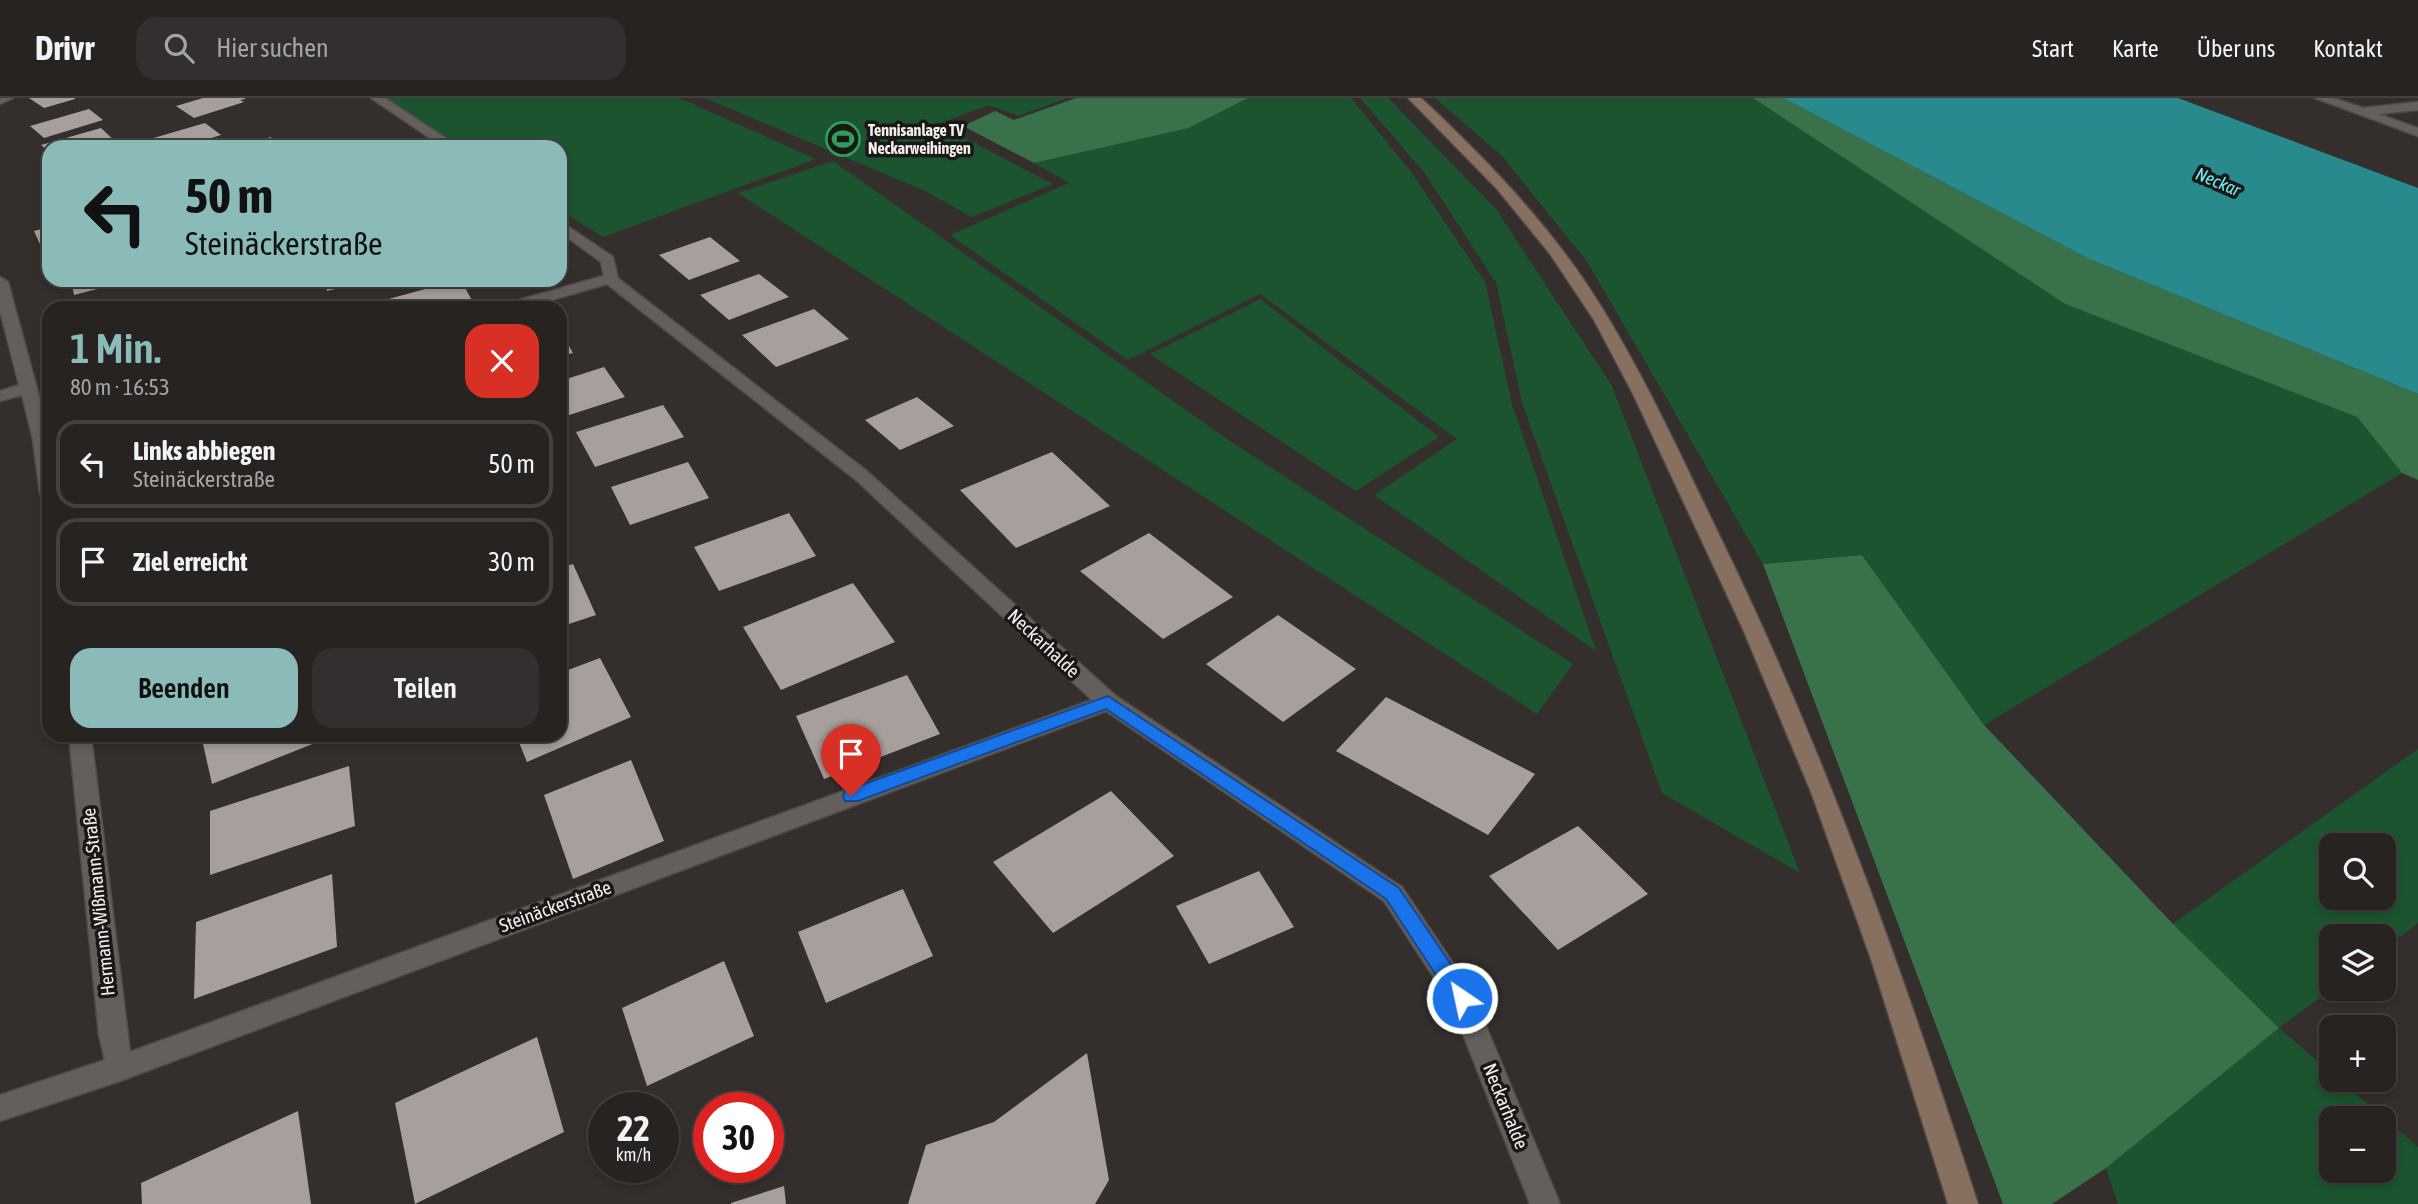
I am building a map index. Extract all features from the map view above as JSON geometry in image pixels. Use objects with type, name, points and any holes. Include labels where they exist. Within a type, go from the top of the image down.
[{"type":"main road","points":[[1415,98],[1464,143],[1536,226],[1581,288],[1621,354],[1740,598],[1835,825],[1884,958],[1963,1204]]},
{"type":"street","points":[[0,100],[7,98]]},
{"type":"street","points":[[377,98],[441,140]]},
{"type":"street","points":[[2321,98],[2418,132]]},
{"type":"street","points":[[2358,111],[2418,106]]},
{"type":"street","name":"Neckarhalde","points":[[567,230],[608,260],[610,279],[862,476],[1108,702],[1393,894],[1462,998],[1545,1204]]},
{"type":"street","points":[[531,301],[610,279]]},
{"type":"street","points":[[0,282],[27,388],[42,430]]},
{"type":"street","points":[[0,396],[27,388]]},
{"type":"street","name":"Steinäckerstraße","points":[[0,1108],[120,1068],[1108,702]]},
{"type":"street","name":"Hermann-Wißmann-Straße","points":[[80,742],[113,1035],[120,1068]]},
{"type":"green space","points":[[380,98],[679,98],[816,159],[603,237],[567,214],[567,140],[447,140]]},
{"type":"green space","points":[[705,98],[1068,98],[1018,116],[989,105],[938,124],[1053,184],[972,217],[925,191]]},
{"type":"green space","points":[[1076,98],[1248,98],[1189,128],[1034,163],[963,126],[995,111],[1014,120]]},
{"type":"green space","points":[[1248,98],[1351,98],[1412,173],[1485,282],[1512,404],[1596,651],[1374,495],[1457,439],[1260,294],[1128,360],[950,235],[1069,183],[1034,163],[1189,128]]},
{"type":"green space","points":[[1360,98],[1388,98],[1496,209],[1612,386],[1800,873],[1662,793],[1523,406],[1496,283],[1424,172]]},
{"type":"green space","points":[[1435,98],[1753,98],[2065,304],[2357,417],[2402,473],[1984,725],[1862,555],[1763,564],[1586,260],[1502,156]]},
{"type":"green space","points":[[1753,98],[1783,98],[2089,259],[2418,394],[2418,480],[2402,473],[2357,417],[2065,304]]},
{"type":"green space","points":[[833,161],[1230,441],[1573,664],[1537,714],[738,193]]},
{"type":"green space","points":[[1260,299],[1439,437],[1356,491],[1150,354]]},
{"type":"green space","points":[[1862,555],[1984,725],[2173,924],[2279,1028],[2106,1168],[2052,1204],[2003,1204],[1763,564]]},
{"type":"green space","points":[[2418,749],[2418,923],[2396,940],[2396,924],[2319,924],[2319,998],[2279,1028],[2173,924]]},
{"type":"green space","points":[[2279,1028],[2319,1063],[2319,1092],[2353,1092],[2370,1106],[2319,1106],[2319,1183],[2396,1183],[2396,1128],[2418,1147],[2418,1204],[2118,1204],[2106,1168]]},
{"type":"water","name":"Neckar","points":[[1783,98],[2178,98],[2418,188],[2418,394],[2089,259]]},
{"type":"building","points":[[29,98],[75,98],[75,99],[44,108]]},
{"type":"building","points":[[203,98],[245,99],[240,100],[244,102],[194,118],[176,106]]},
{"type":"building","points":[[89,109],[103,120],[44,138],[30,126]]},
{"type":"building","points":[[205,123],[221,135],[205,140],[147,140]]},
{"type":"building","points":[[101,128],[114,140],[59,140]]},
{"type":"building","points":[[42,229],[42,249],[34,231]]},
{"type":"building","points":[[710,237],[740,261],[689,280],[659,255]]},
{"type":"building","points":[[759,274],[789,297],[729,320],[700,295]]},
{"type":"building","points":[[72,287],[105,287],[74,295]]},
{"type":"building","points":[[326,287],[343,287],[327,291]]},
{"type":"building","points":[[432,287],[465,287],[472,301],[381,301]]},
{"type":"building","points":[[814,309],[849,339],[776,367],[742,335]]},
{"type":"building","points":[[567,342],[573,353],[567,354]]},
{"type":"building","points":[[604,367],[625,397],[567,416],[567,379]]},
{"type":"building","points":[[917,397],[954,426],[900,450],[865,420]]},
{"type":"building","points":[[663,405],[684,437],[595,467],[576,432]]},
{"type":"building","points":[[1052,452],[1110,506],[1016,548],[960,490]]},
{"type":"building","points":[[688,462],[709,498],[630,525],[611,487]]},
{"type":"building","points":[[789,513],[816,556],[719,591],[694,547]]},
{"type":"building","points":[[1149,533],[1233,597],[1163,639],[1080,571]]},
{"type":"building","points":[[573,564],[596,615],[567,625],[567,566]]},
{"type":"building","points":[[853,583],[895,642],[781,690],[743,627]]},
{"type":"building","points":[[1278,615],[1356,669],[1283,722],[1206,664]]},
{"type":"building","points":[[600,658],[631,717],[527,762],[519,742],[567,742],[567,670]]},
{"type":"building","points":[[907,675],[940,734],[824,779],[796,716]]},
{"type":"building","points":[[1386,697],[1535,774],[1488,835],[1336,751]]},
{"type":"building","points":[[203,742],[317,742],[212,784]]},
{"type":"building","points":[[631,760],[664,841],[573,879],[544,795]]},
{"type":"building","points":[[349,766],[355,826],[210,875],[210,811]]},
{"type":"building","points":[[1111,791],[1174,856],[1053,933],[993,862]]},
{"type":"building","points":[[1578,826],[1648,894],[1558,950],[1489,876]]},
{"type":"building","points":[[1259,871],[1294,927],[1209,964],[1176,906]]},
{"type":"building","points":[[332,874],[337,947],[194,999],[196,922]]},
{"type":"building","points":[[903,889],[933,956],[826,1003],[798,932]]},
{"type":"building","points":[[724,961],[754,1036],[647,1086],[622,1008]]},
{"type":"building","points":[[537,1037],[564,1132],[415,1204],[395,1103]]},
{"type":"building","points":[[1087,1053],[1109,1180],[1095,1204],[908,1204],[926,1145],[994,1122]]},
{"type":"building","points":[[298,1111],[311,1204],[142,1204],[141,1183]]},
{"type":"building","points":[[784,1186],[786,1204],[731,1204],[731,1203]]},
{"type":"place","name":"Tennisanlage TV Neckarweihingen","points":[[843,139]]},
{"type":"route","points":[[851,796],[1108,702],[1393,894],[1462,998]]}]
